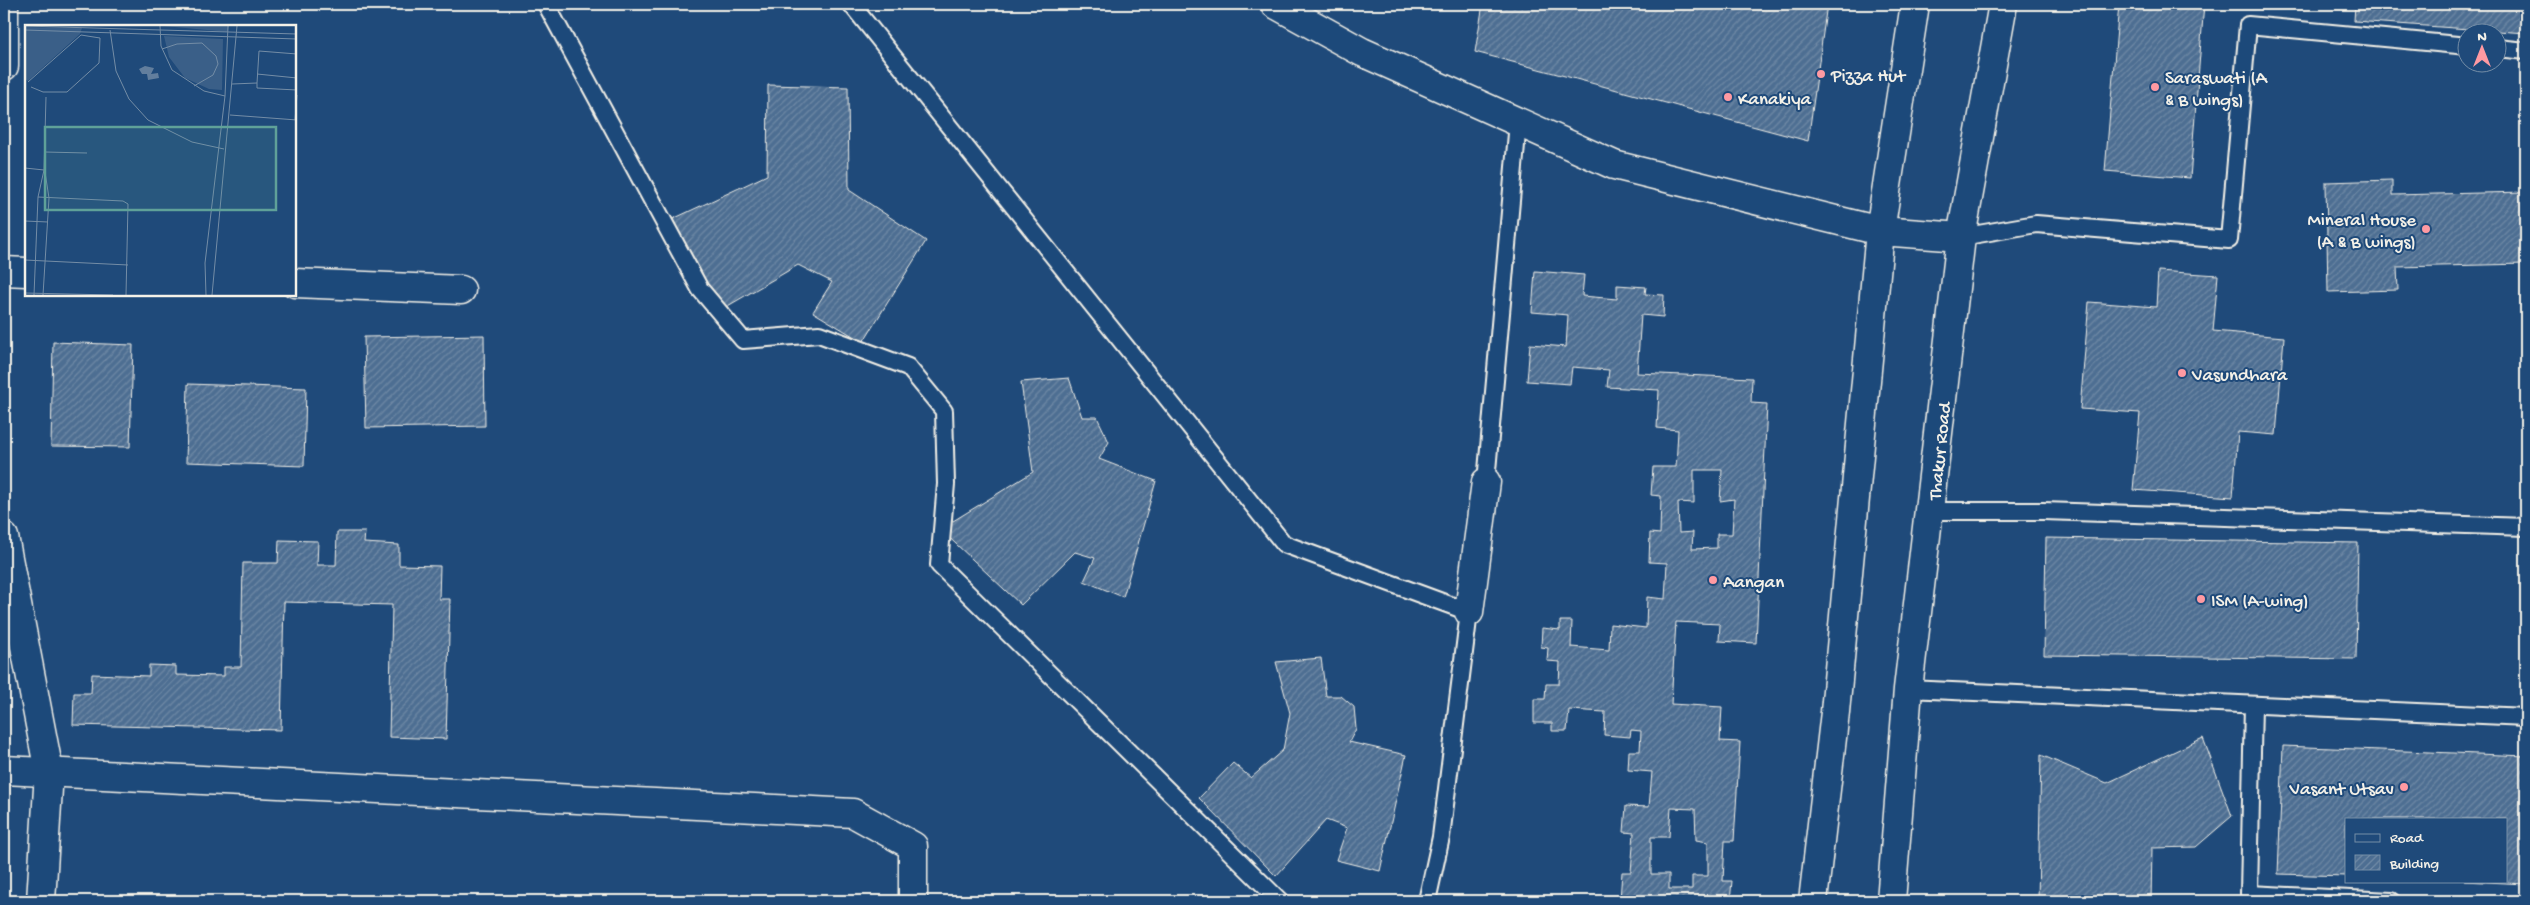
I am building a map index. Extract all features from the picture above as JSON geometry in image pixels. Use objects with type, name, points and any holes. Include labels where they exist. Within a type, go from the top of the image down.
[{"type":"street","points":[[4,4],[4,66]]},
{"type":"street","points":[[1275,4],[1362,52],[1614,165],[1880,231],[1962,237]]},
{"type":"street","points":[[1813,901],[1836,703],[1880,231],[1914,4]]},
{"type":"street","name":"Thakur Road","points":[[1891,901],[1908,689],[1931,511],[1962,237],[2003,4]]},
{"type":"street","points":[[4,271],[25,272]]},
{"type":"street","points":[[296,283],[461,290]]},
{"type":"street","points":[[1469,612],[1486,482]]},
{"type":"street","points":[[4,537],[49,772],[40,901]]},
{"type":"street","points":[[4,770],[853,813],[913,846],[913,901]]},
{"type":"lane","points":[[546,4],[700,289],[743,340],[819,334],[908,367],[944,411],[946,484],[939,564],[1280,901]]},
{"type":"lane","points":[[850,4],[1284,544],[1469,612],[1441,837],[1427,901]]},
{"type":"lane","points":[[1962,237],[2036,224],[2229,240],[2248,25],[2458,45]]},
{"type":"lane","points":[[2508,49],[2526,51]]},
{"type":"lane","points":[[1486,482],[1518,122]]},
{"type":"lane","points":[[1931,511],[2052,511],[2526,527]]},
{"type":"lane","points":[[1908,689],[2526,717]]},
{"type":"lane","points":[[2252,705],[2249,894],[2392,901]]},
{"type":"building","name":"Kanakiya","points":[[1483,4],[1827,4],[1808,141],[1475,52]]},
{"type":"building","name":"Saraswati (A & B wings)","points":[[2119,4],[2204,4],[2190,178],[2105,171]]},
{"type":"building","points":[[2355,4],[2526,4],[2526,33],[2508,32],[2508,22],[2458,22],[2458,28],[2354,21]]},
{"type":"building","points":[[768,85],[848,87],[849,190],[926,241],[863,342],[813,312],[832,282],[798,265],[714,314],[660,225],[767,175]]},
{"type":"building","name":"Mineral House (A & B wings)","points":[[2392,180],[2392,195],[2526,192],[2526,264],[2397,267],[2398,290],[2328,292],[2326,182]]},
{"type":"building","name":"Aangan","points":[[1535,271],[1584,275],[1582,296],[1617,299],[1617,285],[1646,287],[1645,294],[1664,295],[1663,317],[1641,315],[1637,373],[1752,378],[1751,403],[1767,404],[1756,643],[1719,641],[1720,624],[1676,622],[1671,704],[1722,707],[1720,741],[1740,742],[1734,841],[1725,841],[1723,881],[1732,881],[1730,901],[1620,900],[1622,872],[1631,872],[1634,833],[1624,832],[1626,806],[1649,807],[1652,772],[1628,770],[1629,751],[1640,751],[1641,731],[1631,730],[1630,737],[1604,735],[1605,712],[1569,710],[1567,731],[1552,731],[1552,723],[1534,723],[1534,699],[1545,699],[1546,684],[1559,684],[1560,662],[1547,661],[1548,648],[1541,647],[1542,628],[1560,630],[1560,621],[1572,621],[1571,647],[1609,650],[1610,624],[1646,628],[1647,597],[1665,599],[1667,563],[1649,562],[1650,533],[1660,534],[1661,496],[1651,495],[1653,467],[1676,467],[1678,430],[1657,428],[1659,390],[1607,387],[1609,370],[1572,367],[1570,384],[1527,381],[1530,344],[1566,347],[1568,315],[1532,312]],"holes":[[[1694,470],[1722,470],[1720,501],[1734,499],[1732,534],[1717,534],[1717,548],[1692,549],[1693,532],[1679,533],[1678,502],[1694,503]],[[1671,808],[1695,809],[1696,840],[1708,842],[1708,876],[1692,876],[1692,889],[1669,889],[1669,874],[1651,874],[1651,837],[1669,837]]]},
{"type":"building","name":"Vasundhara","points":[[2158,271],[2218,275],[2213,331],[2284,337],[2276,435],[2238,432],[2233,497],[2133,490],[2140,413],[2080,409],[2089,302],[2156,307]]},
{"type":"building","points":[[484,335],[485,426],[366,428],[364,337]]},
{"type":"building","points":[[53,342],[133,345],[130,447],[51,446]]},
{"type":"building","points":[[1069,378],[1082,417],[1097,417],[1109,442],[1099,459],[1156,481],[1123,597],[1084,581],[1095,558],[1075,552],[1021,605],[940,529],[1033,472],[1021,382]]},
{"type":"building","points":[[188,384],[306,388],[304,466],[186,462]]},
{"type":"building","points":[[337,532],[365,532],[364,543],[399,545],[399,565],[440,566],[439,599],[450,599],[446,739],[389,737],[392,605],[284,602],[281,730],[73,725],[74,693],[91,693],[92,674],[149,676],[149,665],[176,666],[176,675],[224,676],[224,667],[241,667],[243,563],[278,563],[279,540],[318,541],[317,565],[336,565]]},
{"type":"building","name":"ISM (A-wing)","points":[[2046,538],[2358,543],[2356,659],[2044,655]]},
{"type":"building","points":[[1321,658],[1326,696],[1341,696],[1354,707],[1356,729],[1349,742],[1406,755],[1380,871],[1336,860],[1347,828],[1326,820],[1276,876],[1199,798],[1233,763],[1251,778],[1283,750],[1290,713],[1276,662]]},
{"type":"building","points":[[2203,738],[2232,816],[2196,847],[2152,848],[2151,901],[2038,901],[2041,755],[2107,783]]},
{"type":"building","name":"Vasant Utsav","points":[[2283,746],[2526,756],[2526,884],[2485,882],[2508,882],[2508,818],[2345,818],[2345,876],[2278,874]]},
{"type":"place","name":"Pizza Hut","points":[[1821,74]]},
{"type":"place","name":"Saraswati (A & B wings)","points":[[2155,87]]},
{"type":"place","name":"Kanakiya","points":[[1728,97]]},
{"type":"place","name":"Mineral House (A & B wings)","points":[[2426,229]]},
{"type":"place","name":"Vasundhara","points":[[2182,373]]},
{"type":"place","name":"Aangan","points":[[1713,580]]},
{"type":"place","name":"ISM (A-wing)","points":[[2201,599]]},
{"type":"place","name":"Vasant Utsav","points":[[2404,787]]}]
